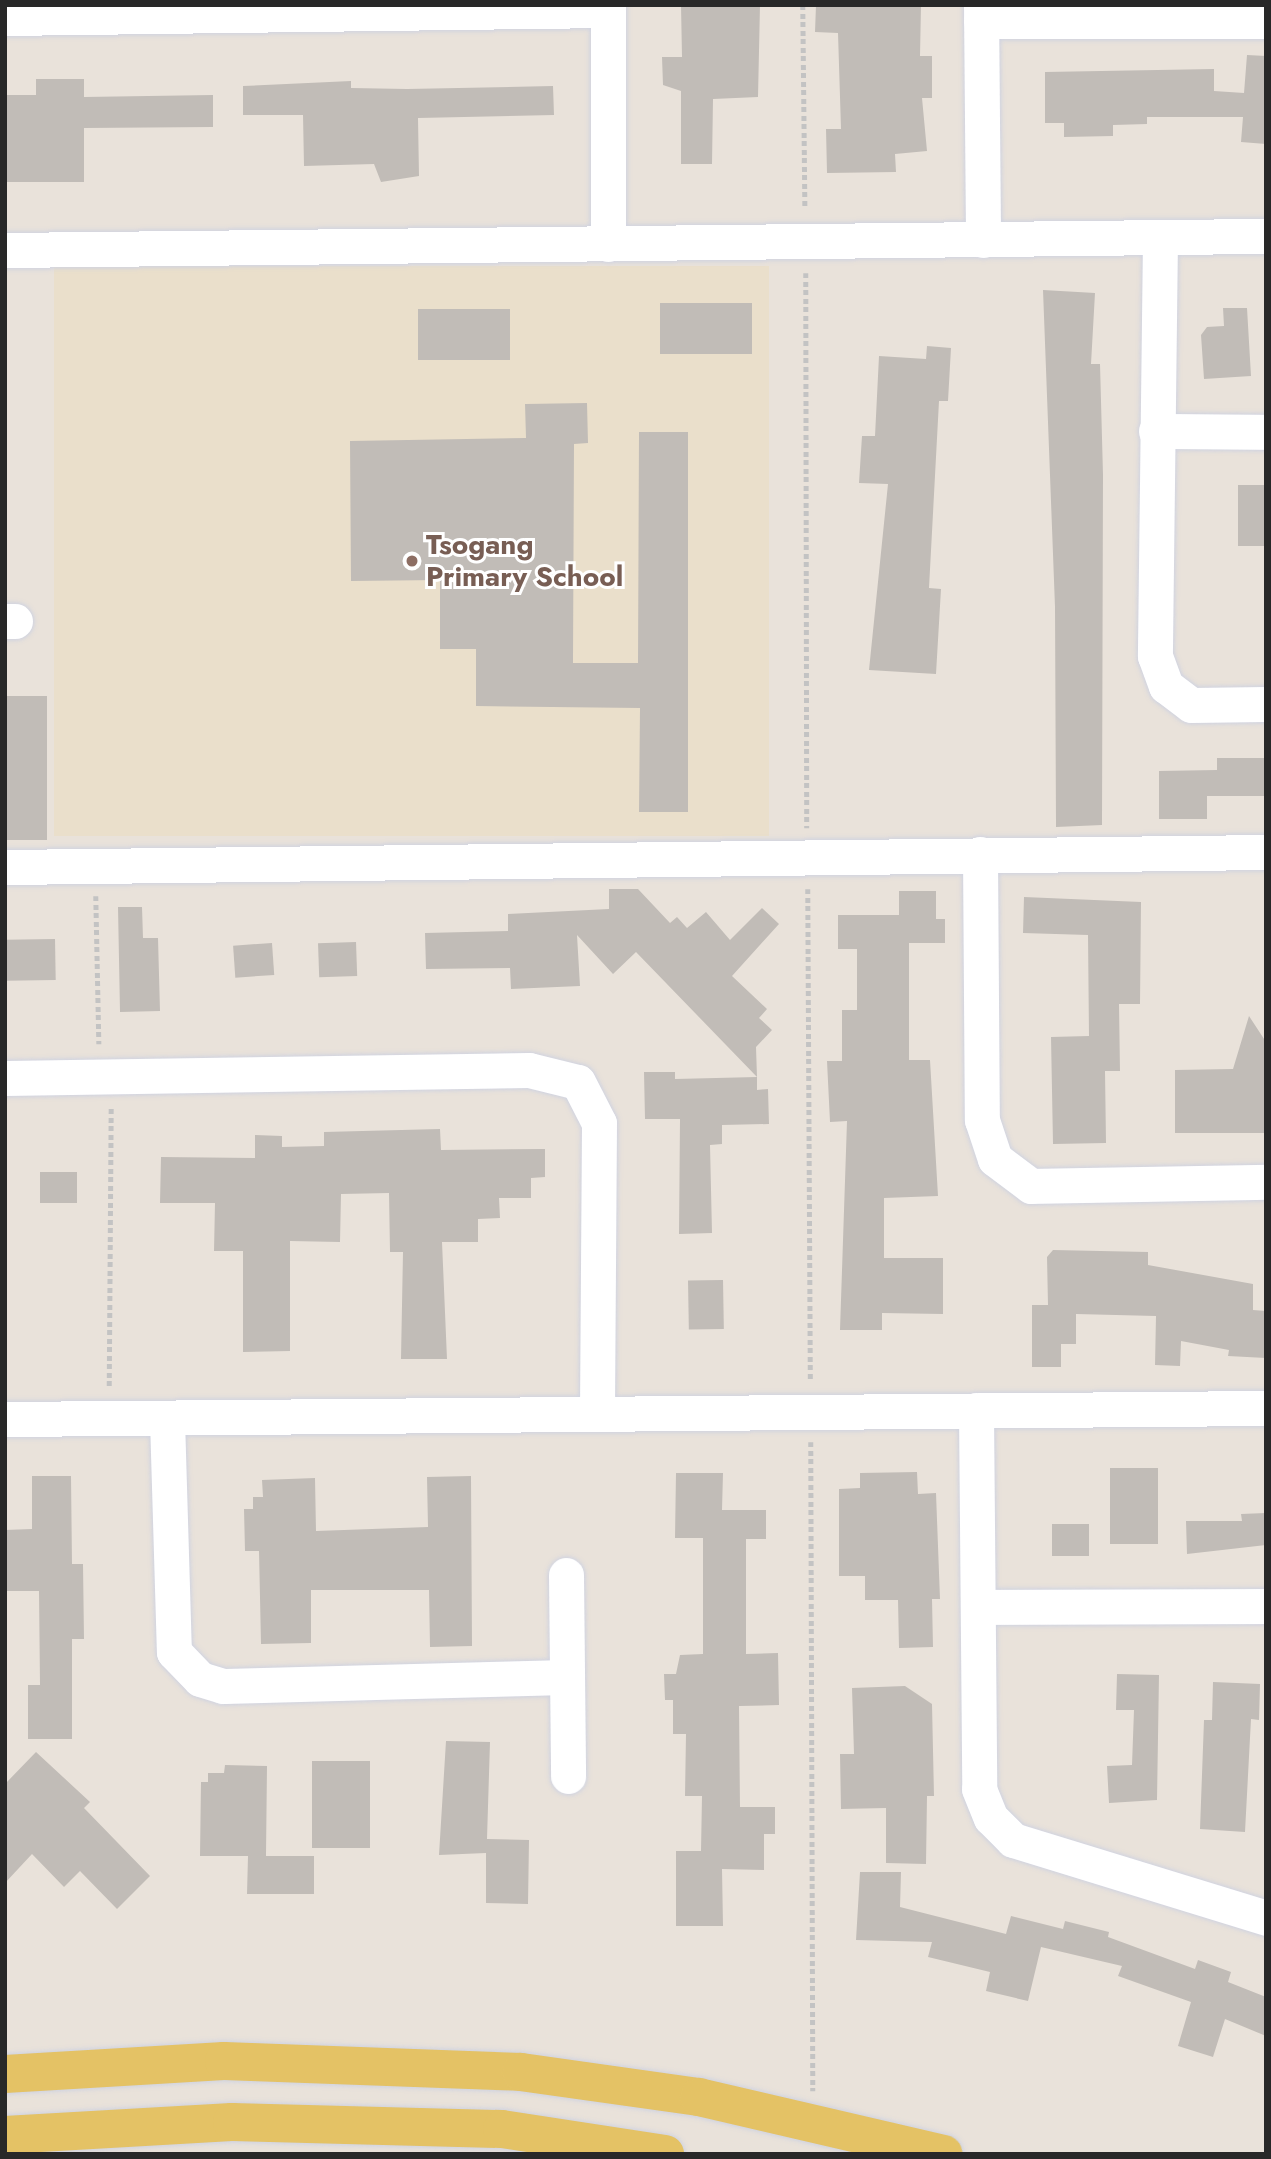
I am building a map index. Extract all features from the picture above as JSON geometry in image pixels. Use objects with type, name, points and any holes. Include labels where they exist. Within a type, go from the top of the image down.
[{"type":"main road","points":[[5,2074],[224,2062],[521,2072],[813,2120],[943,2154]]},
{"type":"main road","points":[[5,2135],[232,2122],[502,2129],[665,2154]]},
{"type":"street","points":[[5,18],[608,8],[608,244]]},
{"type":"street","points":[[983,240],[981,13],[1266,21]]},
{"type":"street","points":[[5,250],[1266,236]]},
{"type":"street","points":[[1160,238],[1155,656],[1166,686],[1191,705],[1266,704]]},
{"type":"street","points":[[1156,431],[1266,432]]},
{"type":"street","points":[[5,867],[1266,852]]},
{"type":"street","points":[[980,854],[982,1120],[995,1158],[1031,1186],[1266,1182]]},
{"type":"street","points":[[5,1078],[529,1070],[578,1082],[599,1123],[597,1414]]},
{"type":"street","points":[[5,1419],[1266,1408]]},
{"type":"street","points":[[976,1410],[979,1789],[991,1818],[1013,1840],[1266,1918]]},
{"type":"street","points":[[167,1419],[174,1652],[200,1679],[223,1686],[567,1677]]},
{"type":"street","points":[[566,1575],[568,1776]]},
{"type":"street","points":[[978,1607],[1266,1606]]},
{"type":"path","points":[[803,5],[805,242]]},
{"type":"path","points":[[96,865],[94,1024],[111,1105],[109,1419]]},
{"type":"path","points":[[811,1411],[813,2120]]},
{"type":"shaded area","name":"Tsogang Primary School","points":[[54,266],[769,266],[769,836],[54,836]]},
{"type":"building","points":[[681,5],[760,5],[758,97],[713,99],[712,164],[681,164],[681,91],[663,85],[662,57],[682,57]]},
{"type":"building","points":[[816,5],[921,5],[920,56],[932,56],[932,98],[922,98],[927,151],[895,154],[896,172],[827,173],[826,129],[841,129],[838,33],[815,32]]},
{"type":"building","points":[[1247,55],[1266,56],[1266,144],[1241,142],[1243,117],[1147,117],[1147,124],[1113,125],[1113,136],[1064,137],[1064,123],[1045,123],[1045,72],[1214,69],[1214,91],[1244,93]]},
{"type":"building","points":[[36,79],[84,79],[84,97],[213,95],[213,127],[84,128],[84,182],[5,182],[5,95],[36,95]]},
{"type":"building","points":[[351,81],[351,88],[553,86],[554,115],[418,118],[419,176],[381,182],[374,164],[304,166],[303,115],[243,115],[243,86]]},
{"type":"building","points":[[1043,290],[1095,293],[1091,364],[1100,364],[1103,475],[1102,825],[1056,827],[1055,607]]},
{"type":"building","points":[[660,303],[752,303],[752,354],[660,354]]},
{"type":"building","points":[[1223,308],[1247,308],[1251,376],[1204,379],[1201,335],[1207,327],[1224,326]]},
{"type":"building","points":[[418,309],[510,309],[510,360],[418,360]]},
{"type":"building","points":[[927,346],[951,348],[948,401],[939,401],[929,588],[941,589],[936,674],[869,670],[888,484],[859,483],[862,436],[875,436],[879,356],[926,359]]},
{"type":"building","points":[[587,403],[588,443],[574,444],[573,663],[638,663],[639,432],[688,432],[688,812],[639,812],[640,708],[476,706],[476,649],[440,649],[440,580],[351,581],[350,441],[526,438],[525,404]]},
{"type":"building","points":[[1238,485],[1266,485],[1266,546],[1238,546]]},
{"type":"building","points":[[5,696],[47,696],[47,840],[5,840]]},
{"type":"building","points":[[1217,758],[1266,758],[1266,796],[1207,796],[1207,819],[1159,819],[1159,771],[1217,770]]},
{"type":"building","points":[[609,889],[638,889],[670,923],[677,917],[687,928],[706,912],[730,940],[762,908],[779,924],[732,976],[767,1009],[759,1018],[772,1030],[756,1047],[757,1077],[636,952],[613,974],[577,935],[580,986],[511,989],[510,968],[426,969],[425,933],[508,931],[508,914],[609,909]]},
{"type":"building","points":[[899,891],[936,891],[936,919],[945,919],[945,943],[909,943],[909,1060],[930,1060],[938,1196],[884,1198],[884,1258],[943,1258],[943,1314],[882,1313],[882,1330],[840,1330],[847,1121],[830,1122],[827,1061],[842,1061],[842,1010],[857,1010],[857,949],[838,949],[838,915],[899,915]]},
{"type":"building","points":[[1024,897],[1141,902],[1140,1004],[1119,1004],[1120,1071],[1105,1071],[1106,1143],[1053,1144],[1051,1037],[1089,1036],[1088,935],[1023,933]]},
{"type":"building","points":[[118,907],[142,907],[143,938],[158,938],[160,1011],[120,1012]]},
{"type":"building","points":[[55,939],[56,980],[6,981],[5,940]]},
{"type":"building","points":[[356,942],[357,976],[319,977],[318,943]]},
{"type":"building","points":[[272,943],[274,975],[235,978],[233,946]]},
{"type":"building","points":[[1249,1016],[1266,1042],[1266,1133],[1175,1133],[1175,1070],[1233,1069]]},
{"type":"building","points":[[644,1072],[675,1072],[675,1079],[757,1077],[757,1090],[768,1089],[769,1124],[722,1125],[722,1144],[710,1145],[712,1233],[679,1234],[680,1119],[645,1119]]},
{"type":"building","points":[[440,1129],[441,1150],[545,1149],[545,1177],[531,1178],[531,1198],[499,1198],[500,1218],[478,1219],[478,1242],[442,1242],[447,1359],[401,1359],[403,1252],[390,1252],[389,1193],[341,1194],[340,1242],[290,1241],[290,1351],[243,1352],[243,1251],[214,1251],[215,1203],[160,1203],[161,1157],[255,1158],[255,1135],[282,1136],[282,1147],[324,1146],[324,1132]]},
{"type":"building","points":[[40,1172],[77,1172],[77,1203],[40,1203]]},
{"type":"building","points":[[1053,1250],[1148,1252],[1148,1265],[1253,1284],[1253,1310],[1266,1311],[1266,1358],[1228,1356],[1229,1350],[1181,1341],[1180,1366],[1155,1365],[1156,1316],[1076,1314],[1076,1344],[1061,1344],[1061,1367],[1032,1367],[1032,1305],[1048,1305],[1047,1257]]},
{"type":"building","points":[[723,1280],[724,1329],[689,1330],[688,1281]]},
{"type":"building","points":[[1110,1468],[1158,1468],[1158,1544],[1110,1544]]},
{"type":"building","points":[[917,1472],[918,1494],[936,1493],[940,1599],[932,1599],[933,1647],[899,1648],[898,1600],[865,1600],[865,1576],[839,1576],[839,1489],[860,1488],[860,1473]]},
{"type":"building","points":[[676,1473],[723,1473],[722,1510],[766,1510],[766,1539],[746,1539],[746,1654],[778,1653],[779,1705],[739,1706],[740,1807],[775,1807],[775,1834],[764,1834],[764,1870],[722,1869],[723,1926],[676,1926],[676,1851],[701,1851],[702,1796],[685,1796],[686,1734],[673,1734],[673,1700],[665,1700],[664,1674],[676,1674],[680,1655],[703,1654],[703,1538],[675,1538]]},
{"type":"building","points":[[32,1476],[71,1476],[72,1564],[83,1564],[84,1639],[72,1639],[72,1739],[28,1739],[28,1685],[40,1685],[39,1591],[5,1591],[5,1530],[32,1529]]},
{"type":"building","points":[[471,1476],[472,1646],[430,1647],[429,1590],[311,1590],[311,1643],[261,1644],[259,1551],[245,1551],[244,1509],[253,1509],[253,1497],[263,1497],[262,1480],[315,1478],[316,1531],[428,1527],[427,1477]]},
{"type":"building","points":[[1266,1513],[1266,1545],[1187,1554],[1186,1521],[1242,1521],[1241,1514]]},
{"type":"building","points":[[1052,1524],[1089,1524],[1089,1556],[1052,1556]]},
{"type":"building","points":[[1117,1674],[1159,1675],[1157,1800],[1109,1803],[1107,1766],[1132,1765],[1134,1710],[1116,1710]]},
{"type":"building","points":[[1213,1682],[1260,1684],[1259,1720],[1251,1719],[1245,1832],[1200,1829],[1204,1720],[1212,1720]]},
{"type":"building","points":[[905,1686],[932,1704],[934,1796],[927,1796],[926,1864],[886,1863],[886,1808],[841,1809],[840,1754],[854,1754],[852,1688]]},
{"type":"building","points":[[446,1741],[490,1742],[487,1839],[529,1840],[528,1904],[486,1903],[486,1853],[439,1855]]},
{"type":"building","points":[[36,1752],[90,1802],[84,1808],[150,1876],[117,1909],[80,1871],[64,1887],[32,1854],[5,1883],[5,1784]]},
{"type":"building","points":[[312,1761],[370,1761],[370,1848],[312,1848]]},
{"type":"building","points":[[225,1765],[267,1766],[266,1856],[314,1856],[314,1894],[247,1894],[248,1856],[200,1856],[201,1782],[208,1782],[208,1773],[224,1773]]},
{"type":"building","points":[[860,1872],[901,1872],[900,1907],[1006,1934],[1011,1916],[1063,1929],[1065,1921],[1109,1932],[1108,1937],[1195,1969],[1198,1960],[1231,1972],[1228,1982],[1266,1997],[1266,2036],[1225,2019],[1213,2057],[1178,2046],[1191,2002],[1118,1976],[1122,1966],[1041,1947],[1028,2001],[986,1991],[990,1972],[928,1957],[932,1942],[856,1940]]},
{"type":"place","name":"Tsogang Primary School","points":[[412,561]]}]
